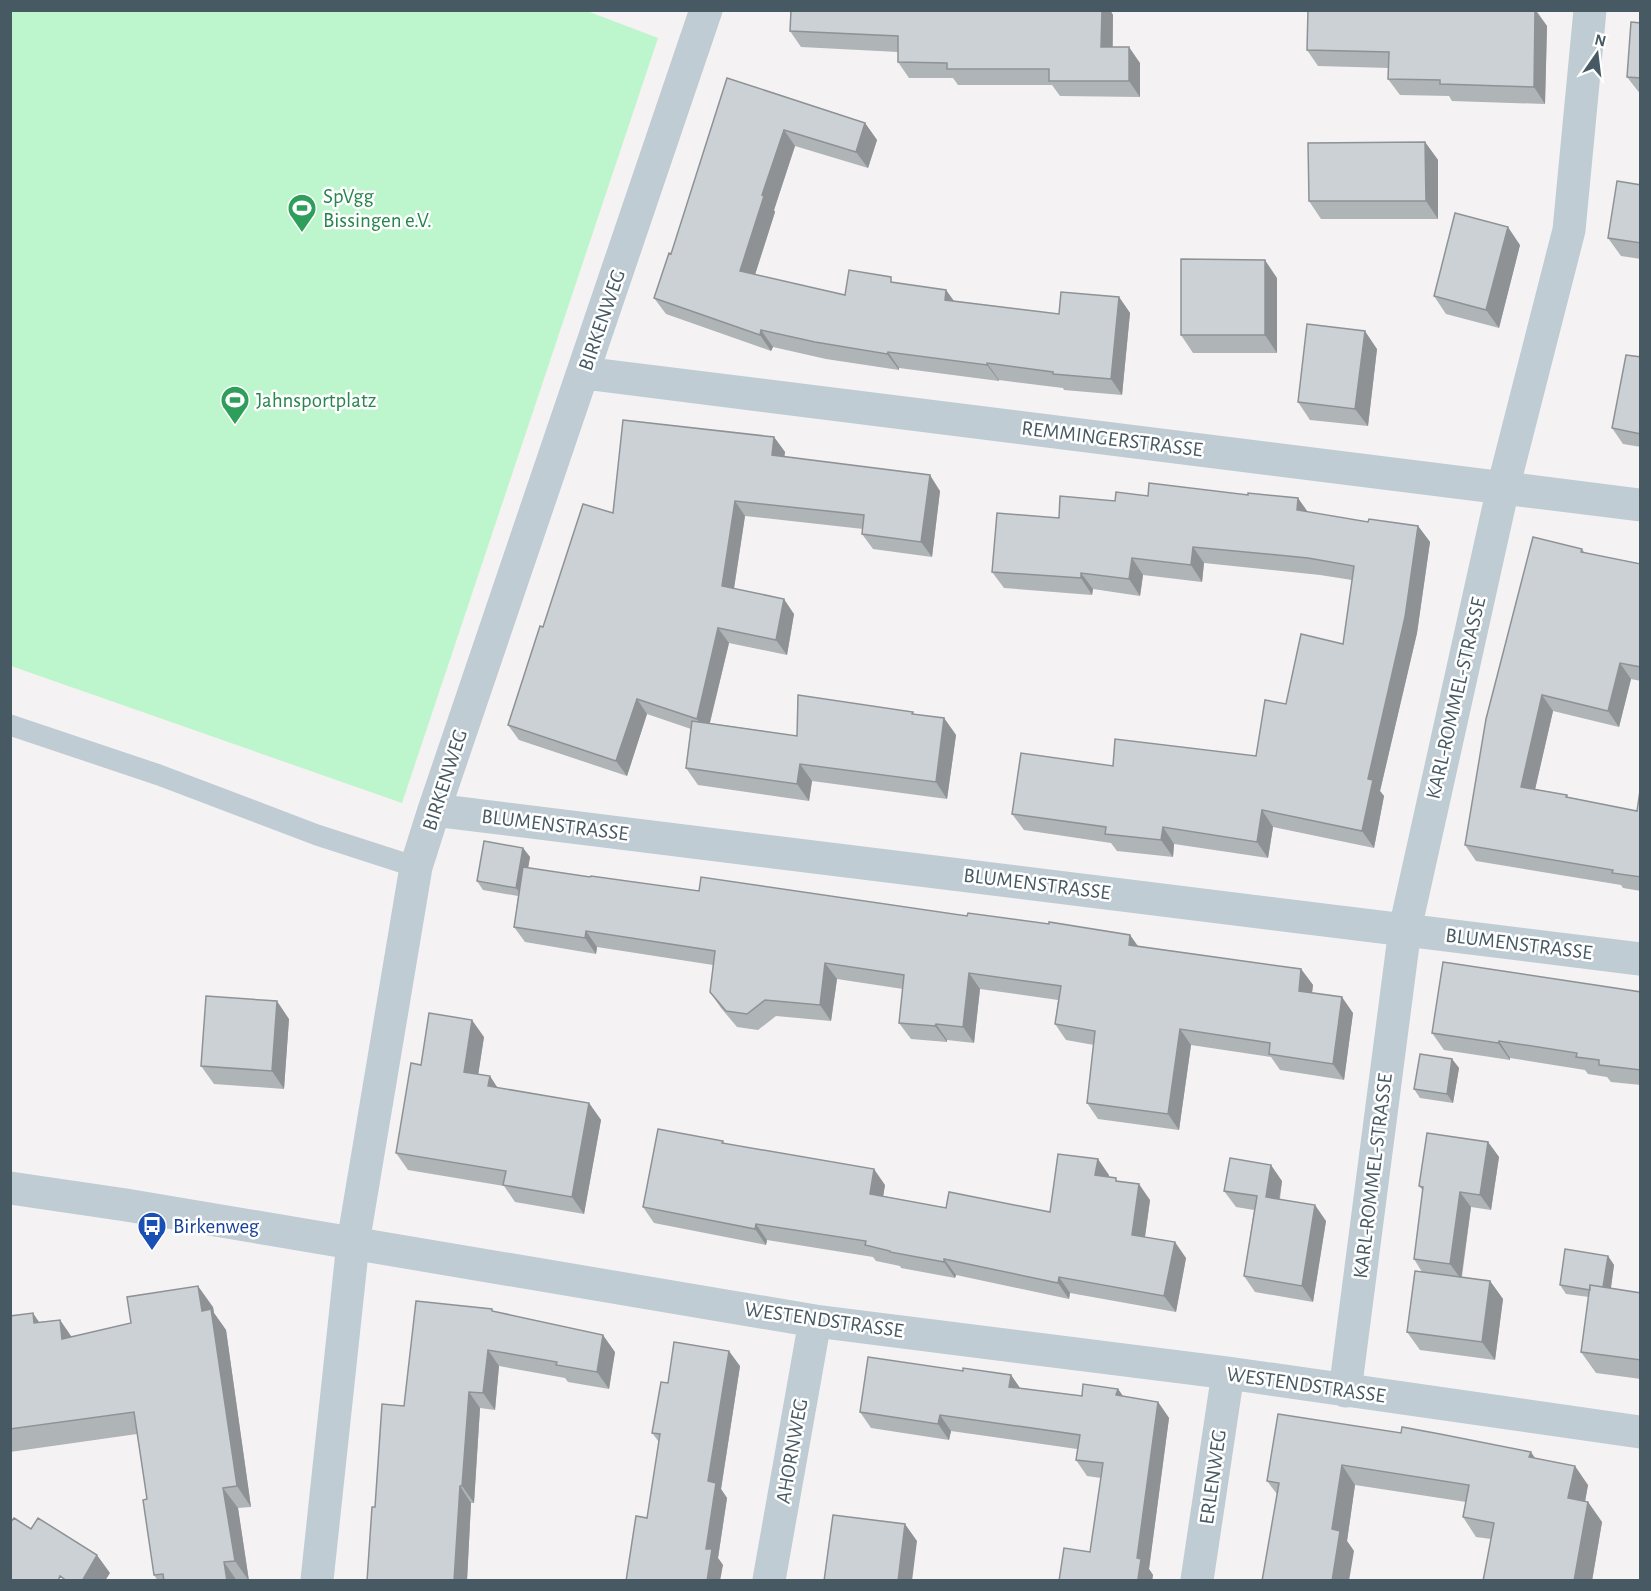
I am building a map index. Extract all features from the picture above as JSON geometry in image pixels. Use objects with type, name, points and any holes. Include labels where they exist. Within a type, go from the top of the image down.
[{"type":"street","name":"BIRKENWEG","points":[[317,1581],[353,1243],[416,867],[706,10]]},
{"type":"street","name":"KARL-ROMMEL-STRASSE","points":[[1345,1391],[1405,929],[1503,488],[1569,230],[1590,10]]},
{"type":"street","name":"REMMINGERSTRASSE","points":[[584,373],[1641,505]]},
{"type":"street","name":"BLUMENSTRASSE","points":[[434,810],[1641,959]]},
{"type":"street","name":"WESTENDSTRASSE","points":[[10,1188],[137,1207],[815,1321],[1228,1373],[1641,1432]]},
{"type":"street","name":"AHORNWEG","points":[[770,1581],[815,1321]]},
{"type":"street","name":"ERLENWEG","points":[[1197,1581],[1228,1373]]},
{"type":"lane","points":[[10,724],[159,775],[317,835],[416,867]]},
{"type":"green space","name":"Jahnsportplatz","points":[[11,11],[587,11],[658,38],[402,803],[11,666]]},
{"type":"building","points":[[791,10],[1102,10],[1101,47],[1129,47],[1129,81],[1049,81],[1049,69],[947,69],[947,63],[898,62],[898,36],[790,31]]},
{"type":"building","points":[[1308,10],[1535,10],[1534,87],[1440,84],[1440,80],[1388,79],[1389,52],[1307,50]]},
{"type":"building","points":[[1631,22],[1641,23],[1641,78],[1627,77]]},
{"type":"building","points":[[727,78],[865,123],[856,152],[784,130],[740,271],[845,295],[849,270],[891,277],[891,282],[946,290],[945,300],[1059,314],[1061,292],[1119,297],[1111,379],[1053,374],[1053,372],[987,363],[987,365],[888,352],[887,354],[761,330],[760,335],[654,298],[669,253],[671,254]]},
{"type":"building","points":[[1425,142],[1426,201],[1309,201],[1308,143]]},
{"type":"building","points":[[1617,181],[1641,185],[1641,243],[1608,238]]},
{"type":"building","points":[[1455,213],[1508,227],[1486,310],[1434,296]]},
{"type":"building","points":[[1181,259],[1265,260],[1265,335],[1181,335]]},
{"type":"building","points":[[1307,324],[1365,331],[1355,409],[1298,402]]},
{"type":"building","points":[[1626,355],[1641,357],[1641,434],[1612,428]]},
{"type":"building","points":[[623,420],[774,437],[772,455],[930,475],[921,542],[862,534],[864,515],[735,501],[722,586],[784,599],[776,640],[718,628],[697,719],[637,699],[616,761],[508,725],[583,504],[613,513]]},
{"type":"building","points":[[1149,483],[1248,495],[1248,493],[1298,498],[1297,510],[1368,522],[1369,519],[1418,526],[1405,617],[1368,779],[1373,780],[1362,831],[1262,810],[1257,842],[1163,827],[1161,840],[1105,834],[1106,827],[1012,814],[1021,753],[1113,766],[1115,739],[1256,756],[1265,700],[1286,704],[1301,634],[1343,644],[1354,566],[1308,558],[1193,547],[1191,565],[1132,558],[1129,579],[1081,573],[1081,578],[992,572],[997,513],[1059,518],[1060,496],[1115,501],[1116,492],[1148,496]]},
{"type":"building","points":[[1533,537],[1582,549],[1581,552],[1641,564],[1641,667],[1620,663],[1608,711],[1542,695],[1521,787],[1637,811],[1641,784],[1641,877],[1612,873],[1613,870],[1465,845],[1486,719]]},
{"type":"building","points":[[798,695],[944,718],[936,782],[800,764],[797,784],[686,768],[692,721],[797,736]]},
{"type":"building","points":[[484,841],[523,848],[516,888],[477,881]]},
{"type":"building","points":[[523,867],[699,891],[701,877],[967,916],[968,913],[1049,924],[1049,922],[1130,935],[1129,945],[1301,969],[1299,991],[1342,997],[1333,1064],[1269,1054],[1270,1043],[1180,1029],[1168,1114],[1087,1103],[1095,1031],[1055,1024],[1061,986],[969,973],[963,1027],[899,1023],[904,975],[825,963],[820,1005],[765,1000],[747,1014],[726,1011],[710,992],[715,951],[586,931],[585,938],[514,927]]},
{"type":"building","points":[[1443,962],[1641,992],[1641,1070],[1599,1065],[1599,1060],[1576,1057],[1577,1053],[1432,1033]]},
{"type":"building","points":[[206,996],[277,1001],[272,1071],[201,1066]]},
{"type":"building","points":[[429,1013],[472,1020],[464,1072],[490,1076],[488,1086],[589,1103],[572,1197],[503,1185],[506,1171],[396,1153],[411,1063],[421,1065]]},
{"type":"building","points":[[1420,1054],[1452,1059],[1447,1094],[1414,1089]]},
{"type":"building","points":[[658,1129],[723,1141],[722,1143],[874,1169],[870,1194],[946,1208],[949,1192],[1050,1212],[1058,1154],[1098,1159],[1095,1175],[1139,1184],[1132,1235],[1175,1242],[1164,1296],[1059,1277],[1058,1283],[944,1259],[944,1262],[890,1252],[865,1245],[866,1241],[756,1224],[755,1229],[643,1207]]},
{"type":"building","points":[[1427,1133],[1488,1142],[1480,1195],[1460,1192],[1450,1264],[1414,1259],[1423,1187],[1419,1186]]},
{"type":"building","points":[[1230,1158],[1271,1165],[1266,1197],[1315,1205],[1302,1286],[1244,1276],[1257,1196],[1224,1191]]},
{"type":"building","points":[[1565,1249],[1608,1256],[1603,1287],[1590,1285],[1590,1290],[1560,1285]]},
{"type":"building","points":[[1415,1271],[1490,1281],[1482,1342],[1407,1332]]},
{"type":"building","points":[[1590,1285],[1641,1293],[1641,1360],[1581,1352]]},
{"type":"building","points":[[198,1286],[202,1311],[211,1309],[237,1486],[223,1488],[235,1561],[224,1562],[227,1581],[164,1581],[163,1574],[154,1575],[143,1500],[147,1499],[134,1412],[10,1429],[10,1316],[33,1313],[34,1323],[60,1320],[62,1339],[131,1323],[127,1297]]},
{"type":"building","points":[[416,1301],[492,1309],[492,1311],[603,1335],[597,1372],[556,1365],[557,1362],[488,1350],[483,1393],[469,1392],[454,1581],[367,1581],[382,1404],[404,1406]]},
{"type":"building","points":[[674,1342],[729,1351],[708,1481],[716,1483],[706,1549],[712,1549],[707,1581],[626,1581],[636,1516],[647,1518],[660,1434],[652,1433],[661,1382],[668,1383]]},
{"type":"building","points":[[868,1357],[963,1371],[963,1368],[1011,1375],[1009,1387],[1082,1396],[1083,1384],[1118,1389],[1116,1395],[1158,1402],[1137,1558],[1141,1559],[1138,1579],[1141,1581],[1059,1581],[1064,1548],[1090,1552],[1103,1463],[1076,1460],[1080,1435],[940,1415],[938,1424],[860,1412]]},
{"type":"building","points":[[1278,1414],[1401,1433],[1402,1427],[1531,1452],[1529,1457],[1575,1466],[1568,1498],[1588,1502],[1574,1581],[1483,1581],[1494,1523],[1463,1517],[1469,1485],[1342,1465],[1332,1529],[1340,1531],[1332,1581],[1262,1581],[1279,1483],[1267,1481]]},
{"type":"building","points":[[833,1515],[905,1524],[898,1581],[824,1581]]},
{"type":"building","points":[[14,1518],[31,1529],[38,1518],[97,1555],[82,1581],[67,1581],[60,1576],[58,1581],[10,1581],[10,1523]]},
{"type":"place","name":"SpVgg Bissingen e.V.","points":[[302,234]]},
{"type":"place","name":"Jahnsportplatz","points":[[235,426]]},
{"type":"place","name":"Birkenweg","points":[[152,1252]]}]
